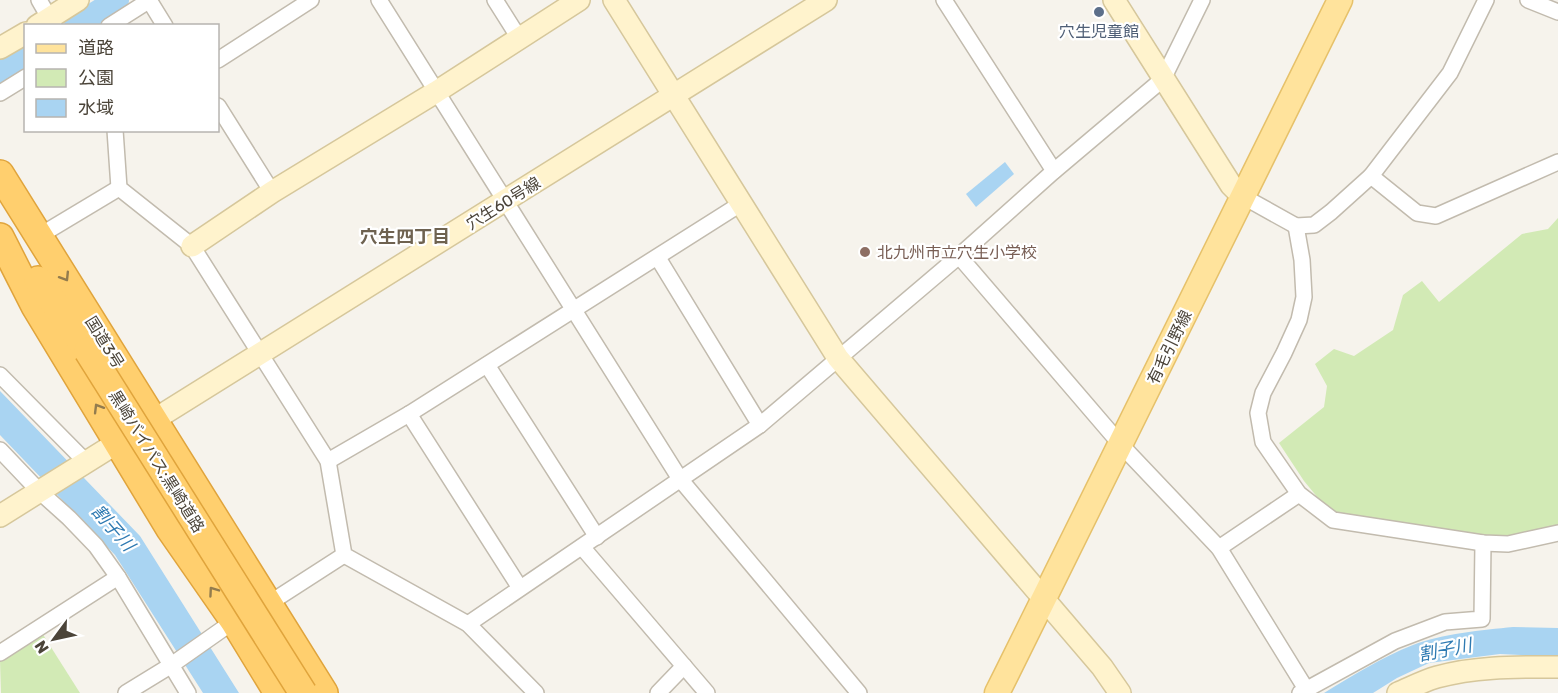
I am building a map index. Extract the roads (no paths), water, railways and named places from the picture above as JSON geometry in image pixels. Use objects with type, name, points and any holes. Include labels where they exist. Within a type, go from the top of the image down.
[{"type":"highway","name":"国道3号","points":[[0,174],[324,693]]},
{"type":"highway","points":[[2,247],[170,530],[234,621],[278,693]]},
{"type":"highway","name":"黒崎バイパス;黒崎道路","points":[[2,247],[49,294],[88,351],[303,693]]},
{"type":"main road","name":"有毛引野線","points":[[997,693],[1122,446],[1242,196],[1340,0]]},
{"type":"street","points":[[46,19],[78,0]]},
{"type":"street","points":[[112,24],[149,0],[164,24]]},
{"type":"street","points":[[219,59],[311,0]]},
{"type":"street","points":[[379,0],[680,479],[858,693]]},
{"type":"street","points":[[495,0],[519,38]]},
{"type":"street","points":[[192,246],[272,192],[436,92],[579,0]]},
{"type":"street","points":[[614,0],[838,358],[1044,599],[1120,693]]},
{"type":"street","name":"穴生60号線","points":[[0,516],[826,0]]},
{"type":"street","points":[[944,0],[1053,171]]},
{"type":"street","points":[[1114,0],[1231,185],[1242,196],[1296,226],[1314,225],[1371,176],[1450,73],[1486,0]]},
{"type":"street","points":[[468,624],[760,425],[1162,79],[1202,0]]},
{"type":"street","points":[[1528,0],[1558,12]]},
{"type":"street","points":[[0,48],[24,34]]},
{"type":"street","points":[[0,93],[24,78]]},
{"type":"street","points":[[219,108],[272,192]]},
{"type":"street","points":[[115,132],[119,188],[192,246],[328,461],[344,555]]},
{"type":"street","points":[[1371,176],[1417,213],[1436,216],[1558,162]]},
{"type":"street","points":[[39,236],[119,188]]},
{"type":"street","points":[[328,461],[410,414],[742,203]]},
{"type":"street","points":[[1296,226],[1302,260],[1304,297],[1299,320],[1263,393],[1258,413],[1263,441],[1299,494],[1333,520],[1483,543],[1508,544],[1558,533]]},
{"type":"street","points":[[958,256],[1122,446],[1219,548],[1303,691],[1395,641],[1445,622],[1482,619],[1483,543]]},
{"type":"street","points":[[658,258],[760,425]]},
{"type":"street","points":[[487,366],[597,537]]},
{"type":"street","points":[[0,375],[83,463]]},
{"type":"street","points":[[410,414],[520,588]]},
{"type":"street","points":[[0,450],[43,489],[96,546],[118,577],[188,693]]},
{"type":"street","points":[[1219,548],[1299,494]]},
{"type":"street","points":[[582,547],[707,693]]},
{"type":"street","points":[[268,604],[344,555]]},
{"type":"street","points":[[344,555],[468,624],[536,693]]},
{"type":"street","points":[[0,653],[118,577]]},
{"type":"street","points":[[126,693],[234,621]]},
{"type":"street","points":[[658,693],[684,666]]},
{"type":"street","points":[[1398,693],[1435,678],[1467,671],[1499,667],[1558,667]]},
{"type":"water","points":[[1005,162],[1014,174],[976,207],[966,194]]},
{"type":"water","name":"割子川","points":[[0,391],[140,536],[239,693],[203,693],[115,555],[0,435]]},
{"type":"water","name":"割子川","points":[[1513,627],[1558,628],[1558,657],[1500,654],[1429,663],[1397,678],[1373,693],[1324,693],[1379,661],[1424,641],[1449,635]]},
{"type":"waterway","points":[[79,24],[117,0]]},
{"type":"waterway","points":[[0,74],[24,59]]},
{"type":"place","name":"穴生児童館","points":[[1099,12]]},
{"type":"place","name":"北九州市立穴生小学校","points":[[865,252]]},
{"type":"district","name":"穴生四丁目","points":[[405,237]]}]
